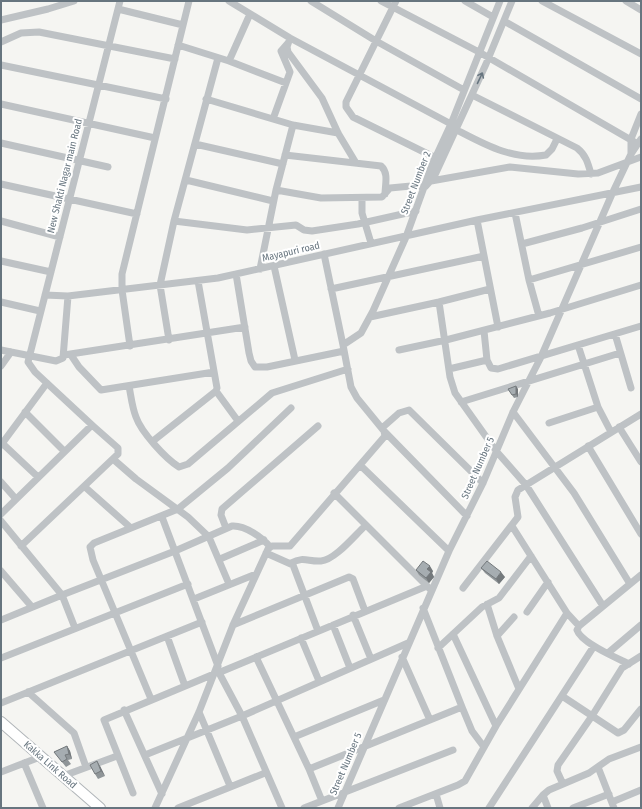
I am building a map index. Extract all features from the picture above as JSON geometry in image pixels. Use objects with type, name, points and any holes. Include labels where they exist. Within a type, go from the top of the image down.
[{"type":"street","points":[[1,20],[74,1]]},
{"type":"street","points":[[130,346],[122,290],[124,260],[166,99],[189,1]]},
{"type":"street","points":[[229,1],[289,41],[359,76],[498,151],[512,154],[546,155],[552,149],[557,139]]},
{"type":"street","points":[[311,1],[376,41],[464,90]]},
{"type":"street","points":[[381,1],[394,4],[630,139],[640,142]]},
{"type":"street","points":[[465,1],[493,17]]},
{"type":"street","name":"Street Number 2","points":[[344,348],[361,333],[370,317],[406,237],[436,158],[453,127],[464,90],[500,1]]},
{"type":"street","points":[[276,190],[321,198],[378,198],[385,194],[390,188],[399,186],[425,187],[431,181],[453,127],[472,95],[512,1]]},
{"type":"street","points":[[542,1],[641,54]]},
{"type":"street","points":[[626,1],[641,10]]},
{"type":"street","points":[[394,4],[346,102],[347,112],[353,117],[436,158]]},
{"type":"street","points":[[119,5],[183,25]]},
{"type":"street","name":"New Shakti Nagar main Road","points":[[29,356],[69,197],[100,84],[119,5]]},
{"type":"street","points":[[229,61],[250,14]]},
{"type":"street","points":[[504,21],[641,99]]},
{"type":"street","points":[[1,42],[21,33],[39,32],[175,59]]},
{"type":"street","points":[[273,118],[290,70],[281,51],[289,41]]},
{"type":"street","points":[[289,41],[287,47],[288,52],[319,93],[338,132],[356,163]]},
{"type":"street","points":[[178,45],[229,61],[286,83]]},
{"type":"street","points":[[169,340],[160,285],[174,222],[218,58]]},
{"type":"street","points":[[1,65],[100,84],[166,99]]},
{"type":"street","points":[[472,95],[582,152],[588,161],[591,174]]},
{"type":"street","points":[[206,99],[293,125],[338,132]]},
{"type":"street","points":[[1,104],[155,138]]},
{"type":"street","points":[[631,154],[630,139],[641,114]]},
{"type":"street","points":[[260,269],[276,190],[293,125]]},
{"type":"street","name":"Street Number 5","points":[[338,808],[423,608],[429,588],[483,483],[513,412],[541,357],[612,194],[631,154],[640,142]]},
{"type":"street","points":[[1,143],[108,167]]},
{"type":"street","points":[[195,144],[284,164]]},
{"type":"street","points":[[285,155],[378,165],[383,168],[386,175],[385,194]]},
{"type":"street","points":[[431,181],[510,167],[591,174],[609,170],[641,157]]},
{"type":"street","points":[[186,180],[274,201]]},
{"type":"street","points":[[1,184],[69,197],[137,214]]},
{"type":"street","name":"Mayapuri road","points":[[45,295],[68,296],[198,281],[274,266],[477,220],[641,188]]},
{"type":"street","points":[[362,198],[361,208],[371,243]]},
{"type":"street","points":[[522,244],[600,223],[641,209]]},
{"type":"street","points":[[174,222],[247,230],[296,225],[304,230],[312,231],[365,223],[416,211]]},
{"type":"street","points":[[515,213],[529,280],[539,316]]},
{"type":"street","points":[[477,220],[498,327]]},
{"type":"street","points":[[1,221],[60,237]]},
{"type":"street","points":[[529,280],[641,247]]},
{"type":"street","points":[[324,254],[351,386],[357,398],[383,430],[467,516]]},
{"type":"street","points":[[331,289],[484,256]]},
{"type":"street","points":[[1,261],[51,272]]},
{"type":"street","points":[[274,266],[295,360]]},
{"type":"street","points":[[236,274],[251,362],[255,367],[268,367],[344,348]]},
{"type":"street","points":[[198,281],[206,334],[217,388],[216,391],[238,420]]},
{"type":"street","points":[[399,350],[484,331],[640,287]]},
{"type":"street","points":[[370,317],[490,289]]},
{"type":"street","points":[[68,296],[67,355],[101,390],[214,372]]},
{"type":"street","points":[[1,302],[40,311]]},
{"type":"street","points":[[439,302],[452,386],[461,402],[497,452],[526,485],[603,606]]},
{"type":"street","points":[[484,331],[487,360],[491,368],[498,369],[641,326]]},
{"type":"street","points":[[1,350],[56,361],[67,355],[245,327]]},
{"type":"street","points":[[615,334],[631,388]]},
{"type":"street","points":[[578,345],[598,407],[611,432]]},
{"type":"street","points":[[1,366],[11,352]]},
{"type":"street","points":[[461,402],[620,353]]},
{"type":"street","points":[[21,546],[85,487],[118,454],[118,448],[47,384],[29,365],[29,356]]},
{"type":"street","points":[[449,369],[487,360]]},
{"type":"street","points":[[130,386],[136,417],[140,426],[175,465],[183,467],[272,393],[347,366]]},
{"type":"street","points":[[38,477],[2,444],[47,384]]},
{"type":"street","points":[[153,442],[216,391]]},
{"type":"street","points":[[549,422],[598,407]]},
{"type":"street","points":[[151,699],[101,580],[90,547],[94,543],[162,517],[178,509],[228,468],[291,408]]},
{"type":"street","points":[[268,550],[290,546],[334,493],[384,439],[383,430],[399,413],[409,410],[483,483]]},
{"type":"street","points":[[25,412],[64,451]]},
{"type":"street","points":[[513,412],[555,466],[593,522],[630,584]]},
{"type":"street","points":[[463,588],[512,526],[518,515],[516,493],[555,466],[641,414]]},
{"type":"street","points":[[1,514],[92,425]]},
{"type":"street","points":[[226,528],[221,515],[222,509],[318,426]]},
{"type":"street","points":[[619,427],[641,462]]},
{"type":"street","points":[[588,446],[641,534]]},
{"type":"street","points":[[113,459],[136,479],[178,509],[209,537],[220,559],[229,584]]},
{"type":"street","points":[[360,465],[449,551]]},
{"type":"street","points":[[1,482],[16,499]]},
{"type":"street","points":[[85,487],[131,528]]},
{"type":"street","points":[[133,793],[117,756],[104,720],[124,710],[185,686],[217,670],[256,657],[353,615],[429,588],[365,526],[334,493]]},
{"type":"street","points":[[162,517],[194,599],[217,670],[242,716],[265,772],[282,808]]},
{"type":"street","points":[[1,521],[62,595],[75,628]]},
{"type":"street","points":[[1,620],[175,551],[209,537],[226,528],[238,526],[264,540],[268,550],[291,563],[296,570],[318,631]]},
{"type":"street","points":[[291,563],[302,558],[320,561],[330,558],[365,526]]},
{"type":"street","points":[[512,526],[567,613],[579,626]]},
{"type":"street","points":[[220,559],[264,540]]},
{"type":"street","points":[[156,808],[217,670],[256,574],[268,550]]},
{"type":"street","points":[[438,648],[487,604],[502,594],[531,556]]},
{"type":"street","points":[[1,571],[32,607]]},
{"type":"street","points":[[194,599],[256,574]]},
{"type":"street","points":[[629,664],[594,646],[579,634],[577,630],[579,626],[641,575]]},
{"type":"street","points":[[234,625],[351,577],[365,611]]},
{"type":"street","points":[[527,612],[548,582]]},
{"type":"street","points":[[1,658],[188,584]]},
{"type":"street","points":[[487,604],[497,636],[519,689]]},
{"type":"street","points":[[423,608],[472,731],[484,747]]},
{"type":"street","points":[[402,807],[465,781],[496,726],[567,613]]},
{"type":"street","points":[[353,615],[371,659]]},
{"type":"street","points":[[497,636],[514,617]]},
{"type":"street","points":[[1,703],[202,622]]},
{"type":"street","points":[[332,625],[350,668]]},
{"type":"street","points":[[608,654],[641,625]]},
{"type":"street","points":[[453,634],[496,726]]},
{"type":"street","points":[[167,636],[185,686]]},
{"type":"street","points":[[301,638],[320,681]]},
{"type":"street","points":[[145,755],[242,716],[408,643]]},
{"type":"street","points":[[489,808],[594,646]]},
{"type":"street","points":[[563,784],[557,767],[592,716],[622,668],[641,656]]},
{"type":"street","points":[[256,657],[309,769],[322,801]]},
{"type":"street","points":[[402,657],[430,720]]},
{"type":"street","points":[[28,692],[74,733],[86,767]]},
{"type":"street","points":[[562,696],[615,733],[620,733],[641,709]]},
{"type":"street","points":[[294,737],[384,700]]},
{"type":"street","points":[[309,769],[462,707]]},
{"type":"street","points":[[124,710],[162,794]]},
{"type":"street","points":[[199,712],[230,786]]},
{"type":"street","name":"Kakka Link Road","points":[[1,722],[100,808]]},
{"type":"street","points":[[532,808],[543,795],[609,760],[641,747]]},
{"type":"street","points":[[304,808],[453,750]]},
{"type":"street","points":[[63,776],[117,756]]},
{"type":"street","points":[[1,772],[40,757]]},
{"type":"street","points":[[24,763],[43,808]]},
{"type":"street","points":[[598,767],[613,805],[641,790]]},
{"type":"street","points":[[178,808],[265,772]]},
{"type":"street","points":[[436,794],[440,808]]},
{"type":"street","points":[[573,808],[609,794]]},
{"type":"street","points":[[543,795],[548,808]]},
{"type":"building","points":[[516,386],[516,394],[512,395],[508,389]]},
{"type":"building","points":[[423,561],[430,566],[427,569],[431,572],[426,578],[416,570]]},
{"type":"building","points":[[487,561],[501,572],[496,579],[481,568]]},
{"type":"building","points":[[67,746],[69,754],[65,755],[67,759],[62,762],[54,752]]},
{"type":"building","points":[[97,761],[101,771],[95,774],[90,765]]}]
